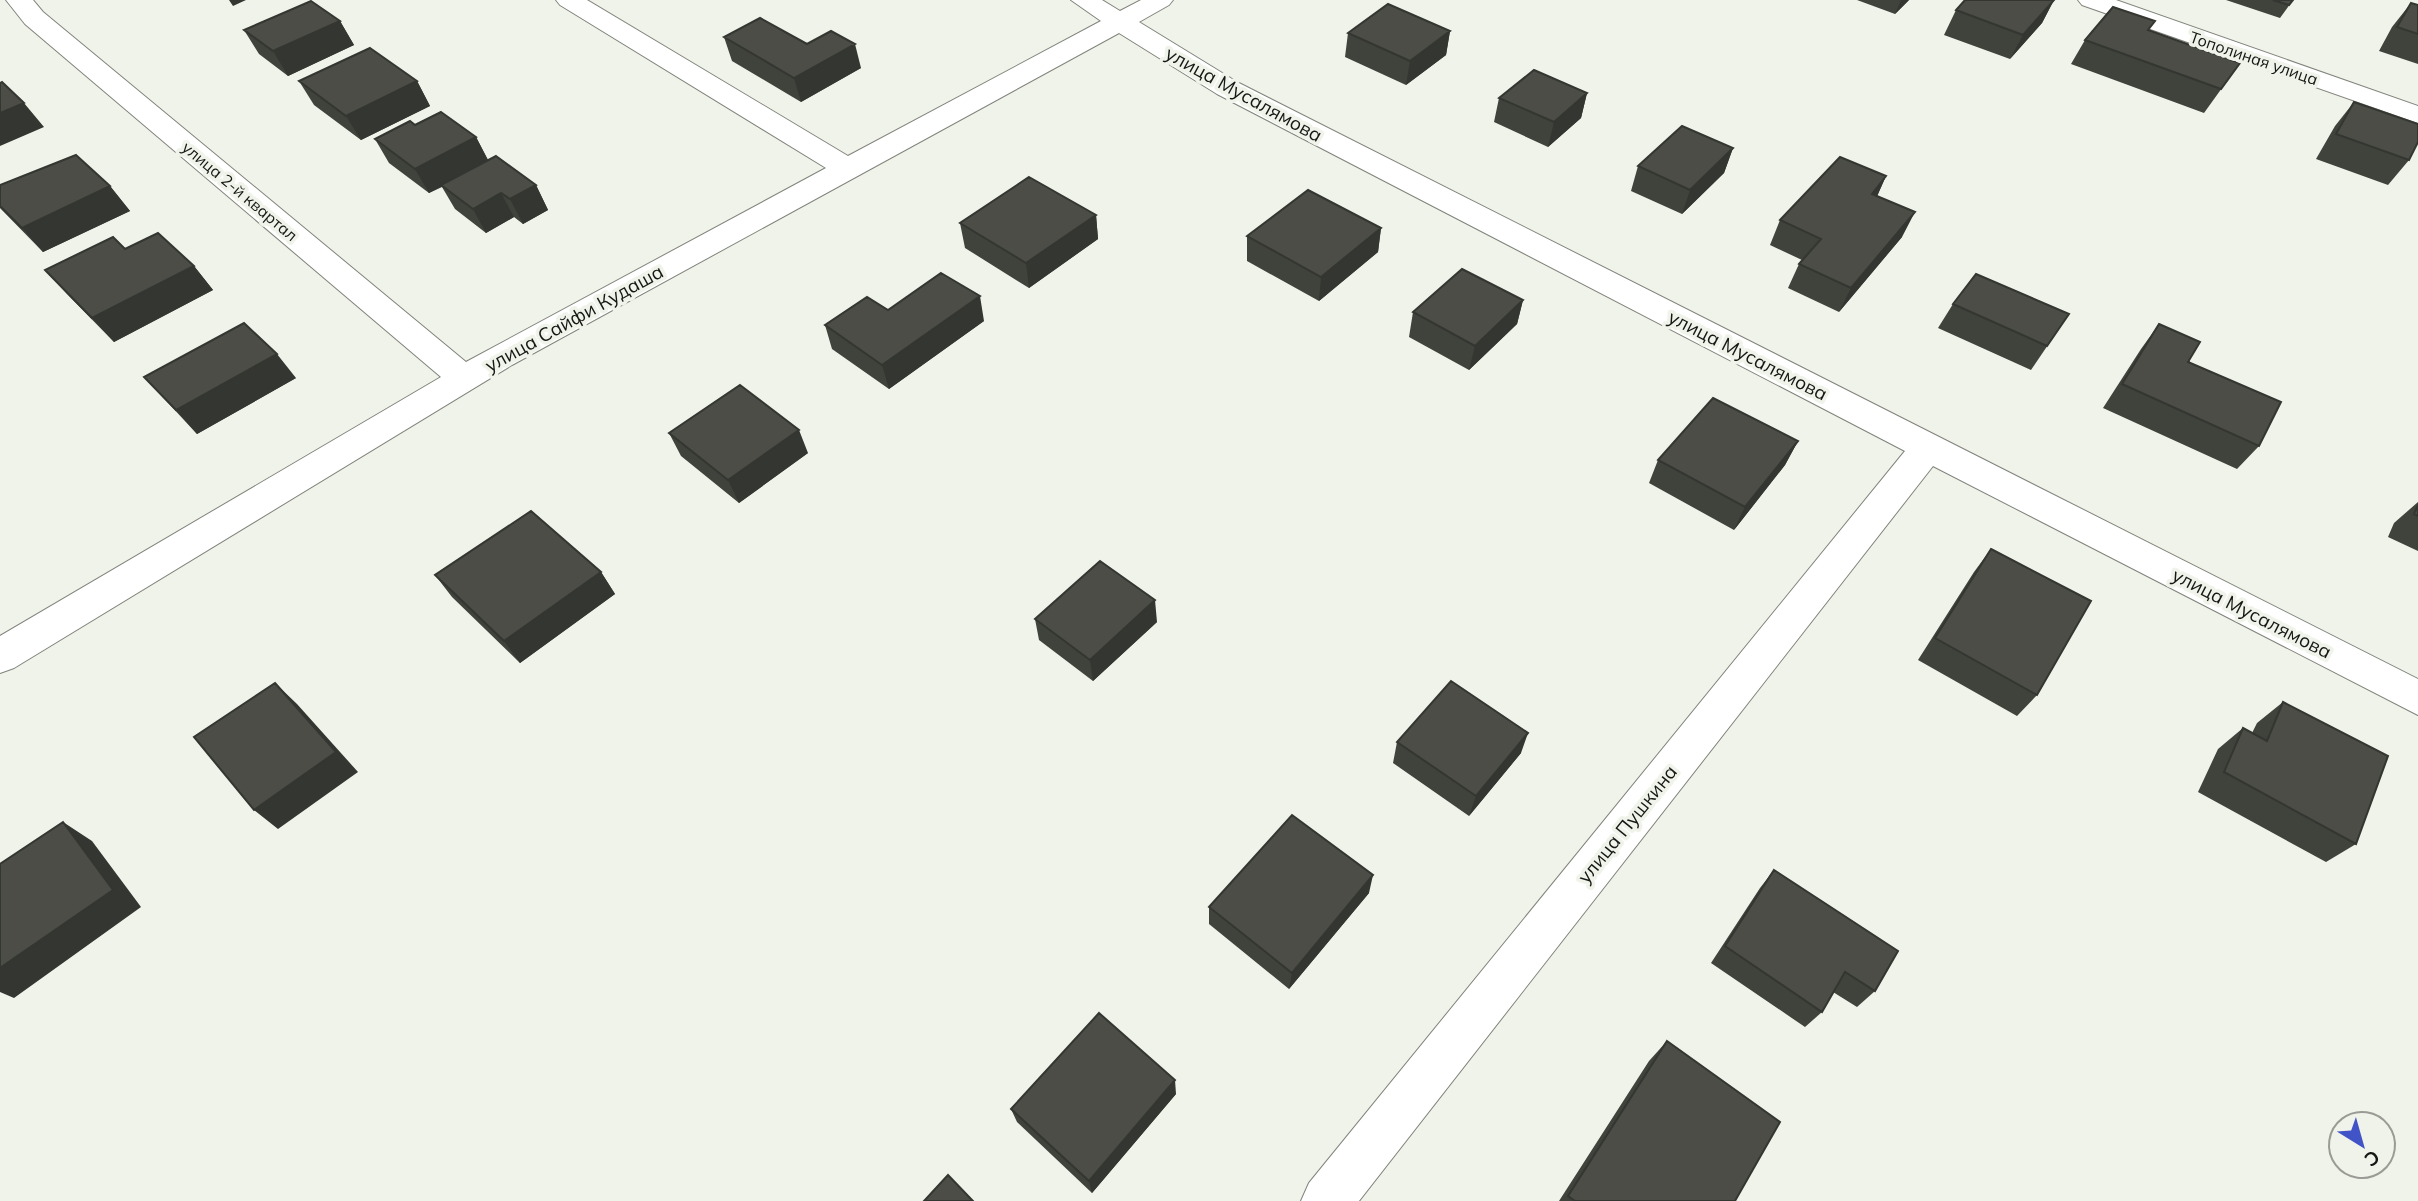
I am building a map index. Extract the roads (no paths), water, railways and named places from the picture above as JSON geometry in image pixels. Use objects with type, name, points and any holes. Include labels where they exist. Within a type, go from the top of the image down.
[{"type":"street","name":"улица 2-й квартал","points":[[19,0],[45,27],[464,378]]},
{"type":"street","points":[[569,0],[848,169]]},
{"type":"street","name":"улица Мусалямова","points":[[1084,0],[1227,88],[2418,698]]},
{"type":"street","name":"улица Сайфи Кудаша","points":[[0,656],[464,378],[1160,0]]},
{"type":"street","name":"Тополиная улица","points":[[2091,0],[2418,116]]},
{"type":"street","name":"улица Пушкина","points":[[1327,1201],[1928,447]]}]
